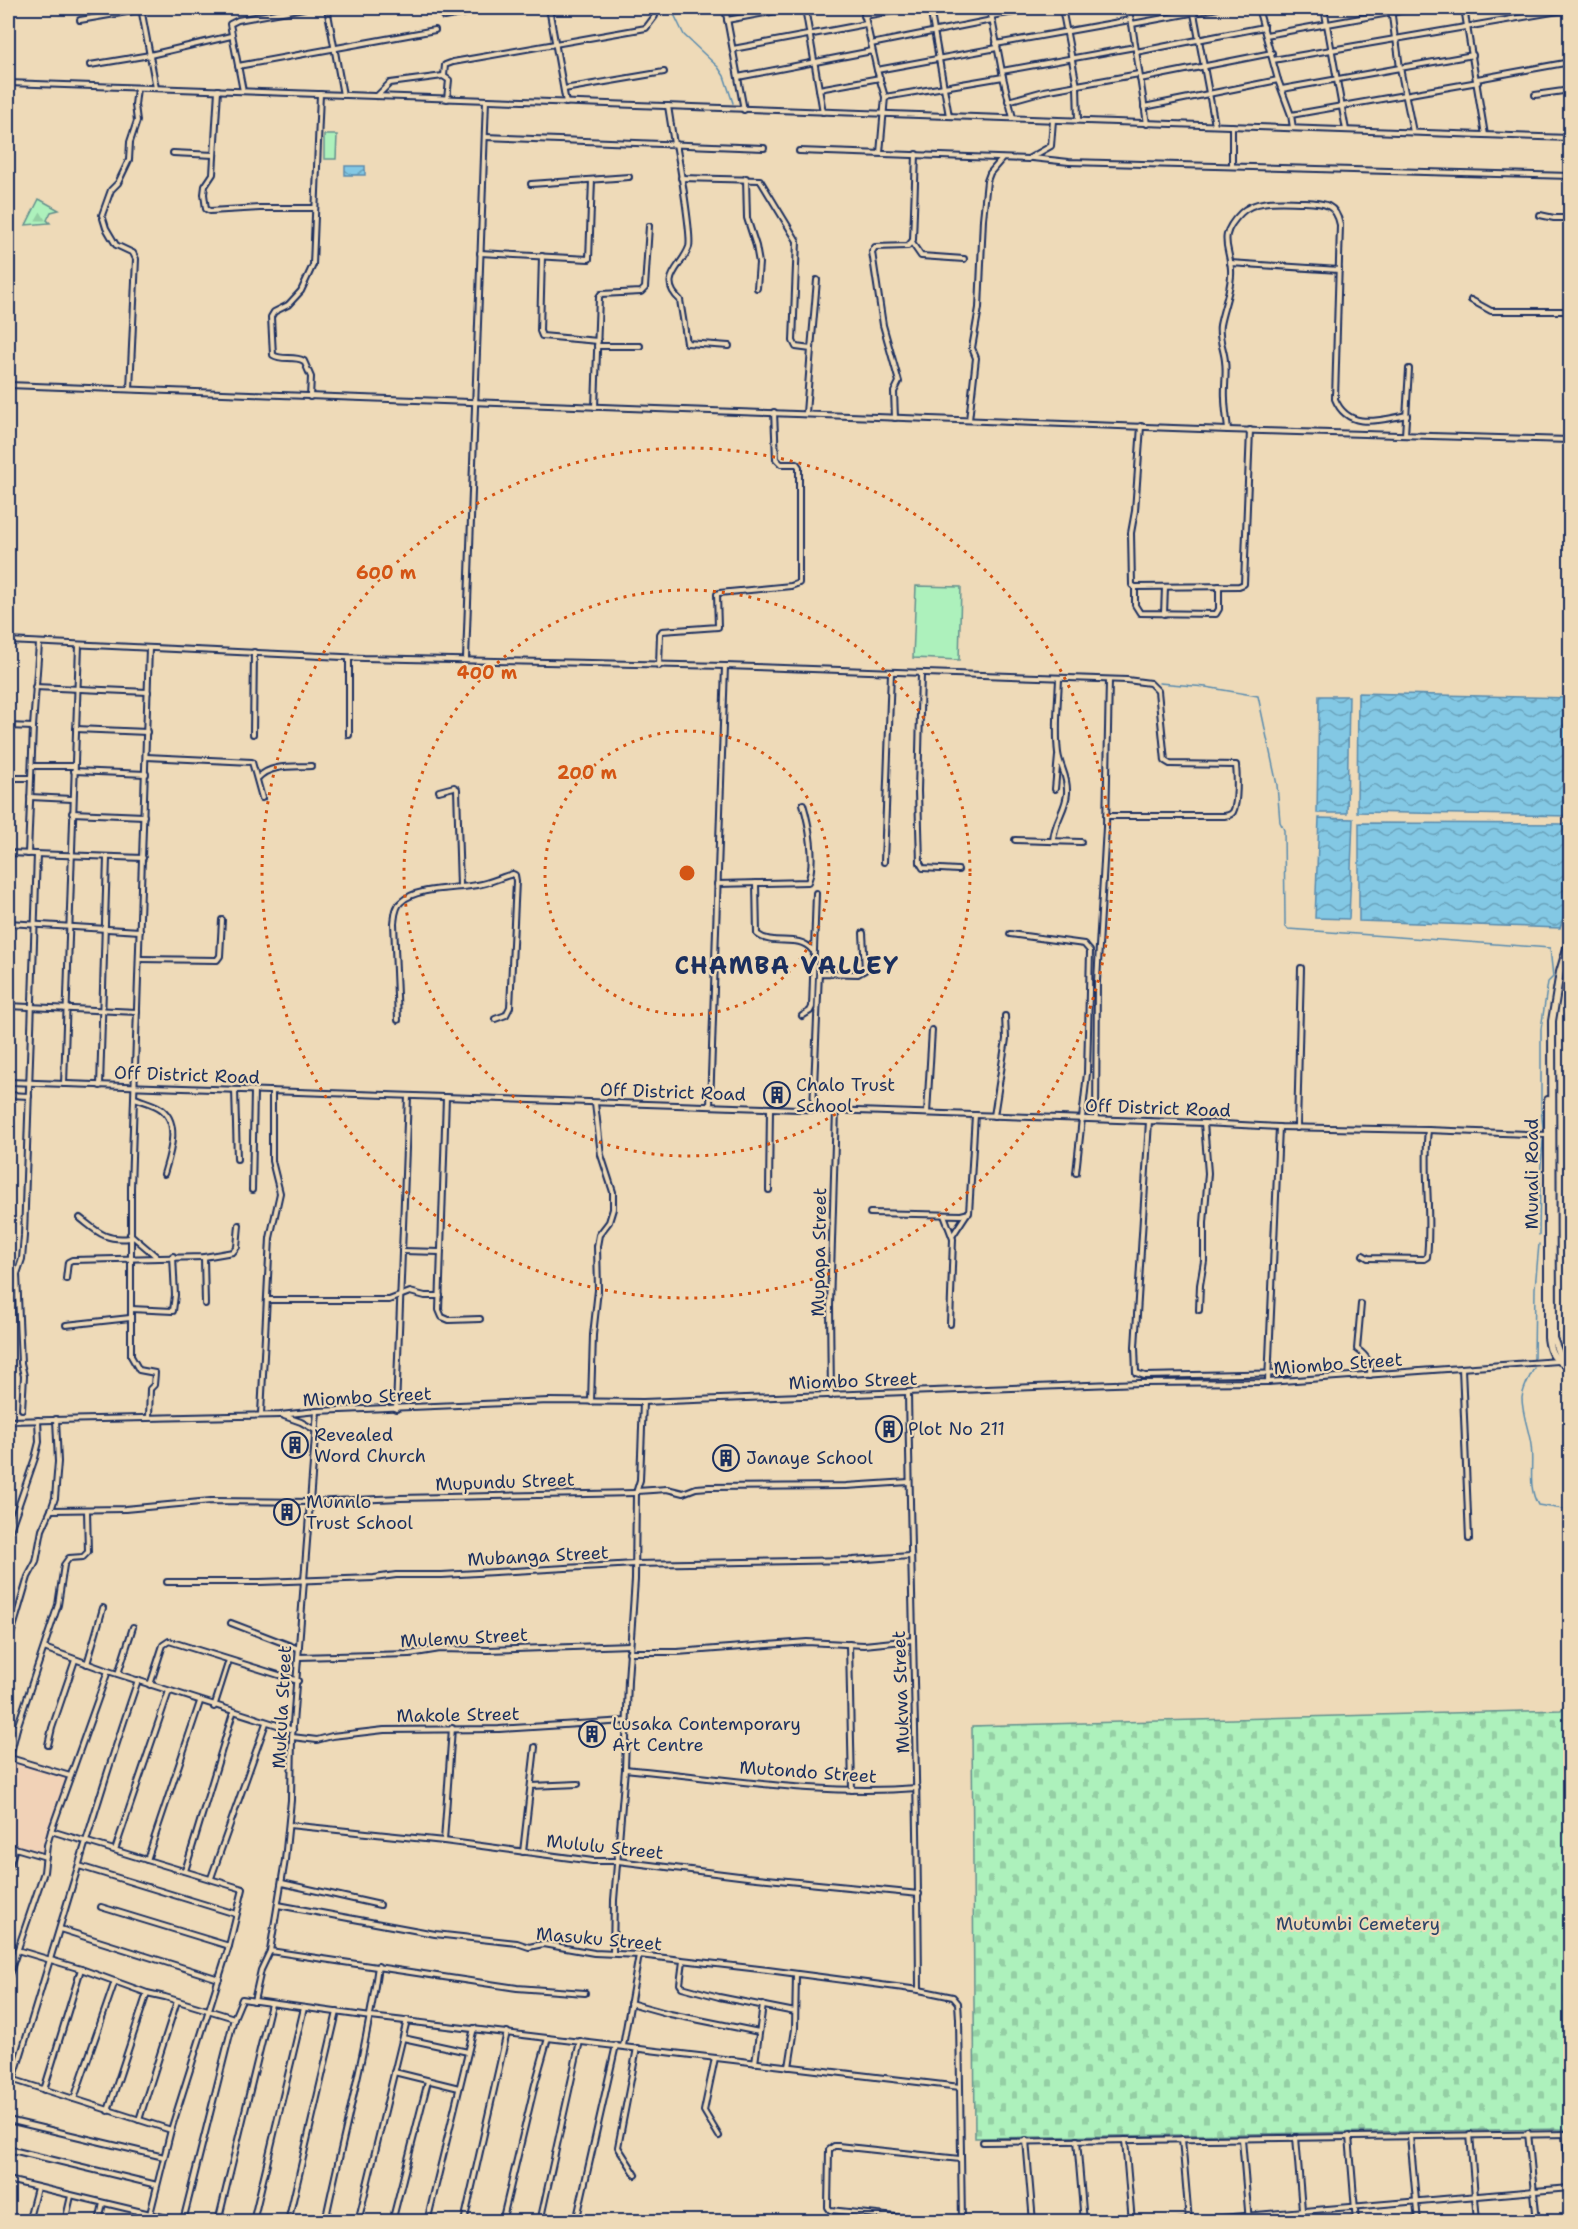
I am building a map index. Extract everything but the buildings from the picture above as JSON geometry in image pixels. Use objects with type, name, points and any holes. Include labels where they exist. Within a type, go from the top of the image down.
[{"type":"main road","name":"Munali Road","points":[[1557,1361],[1552,1355],[1548,1338],[1552,1021],[1560,972],[1570,938]]},
{"type":"main road","name":"Munali Road","points":[[1550,1135],[1553,1338],[1560,1356],[1570,1359]]},
{"type":"main road","points":[[1557,1361],[1570,1366]]},
{"type":"street","points":[[141,8],[156,88]]},
{"type":"street","points":[[80,20],[151,8]]},
{"type":"street","points":[[243,91],[230,25],[234,21],[304,8]]},
{"type":"street","points":[[327,8],[343,95]]},
{"type":"street","points":[[444,17],[493,8]]},
{"type":"street","points":[[549,8],[566,103]]},
{"type":"street","points":[[444,76],[445,65],[453,62],[646,28],[655,16],[654,8]]},
{"type":"street","points":[[725,8],[744,110]]},
{"type":"street","points":[[728,21],[793,8]]},
{"type":"street","points":[[805,8],[823,112]]},
{"type":"street","points":[[863,8],[885,97],[880,153]]},
{"type":"street","points":[[864,16],[911,8]]},
{"type":"street","points":[[930,8],[949,116]]},
{"type":"street","points":[[990,8],[1013,119]]},
{"type":"street","points":[[871,44],[1038,8]]},
{"type":"street","points":[[1062,8],[1077,86],[1078,120]]},
{"type":"street","points":[[1128,8],[1147,124]]},
{"type":"street","points":[[877,70],[939,60],[1066,31],[1218,8]]},
{"type":"street","points":[[1260,8],[1278,81],[1291,115],[1293,128]]},
{"type":"street","points":[[1324,8],[1346,130]]},
{"type":"street","points":[[1266,35],[1391,10],[1417,8]]},
{"type":"street","points":[[1464,8],[1485,135]]},
{"type":"street","points":[[1531,8],[1532,14]]},
{"type":"street","points":[[1273,60],[1570,9]]},
{"type":"street","points":[[1194,10],[1215,125]]},
{"type":"street","points":[[1391,10],[1413,132]]},
{"type":"street","points":[[733,48],[866,24]]},
{"type":"street","points":[[1136,52],[1264,27]]},
{"type":"street","points":[[238,66],[435,30]]},
{"type":"street","points":[[90,64],[150,55],[231,36]]},
{"type":"street","points":[[885,97],[1135,47]]},
{"type":"street","points":[[738,77],[872,51]]},
{"type":"street","points":[[1008,101],[1077,86],[1203,68],[1272,53]]},
{"type":"street","points":[[1282,89],[1473,55]]},
{"type":"street","points":[[1291,115],[1406,95],[1570,62]]},
{"type":"street","points":[[564,89],[664,72]]},
{"type":"street","points":[[377,96],[390,83],[444,76],[449,80],[447,99]]},
{"type":"street","points":[[819,89],[879,78]]},
{"type":"street","points":[[1144,107],[1278,81]]},
{"type":"street","points":[[8,83],[1570,138]]},
{"type":"street","points":[[130,388],[137,262],[133,253],[116,245],[106,228],[102,215],[111,190],[118,183],[129,160],[130,142],[137,122],[135,105],[137,87]]},
{"type":"street","points":[[218,90],[212,176],[205,186],[204,194],[204,204],[208,210],[315,208]]},
{"type":"street","points":[[1535,95],[1570,90]]},
{"type":"street","points":[[310,397],[311,377],[304,361],[293,357],[273,355],[271,318],[274,312],[290,304],[301,291],[313,265],[320,94]]},
{"type":"street","points":[[466,659],[486,100]]},
{"type":"street","points":[[668,106],[681,178],[689,245],[672,272],[672,292],[680,300],[687,343],[729,346]]},
{"type":"street","points":[[1051,160],[1053,120]]},
{"type":"street","points":[[1232,126],[1233,166]]},
{"type":"street","points":[[485,137],[764,148]]},
{"type":"street","points":[[1032,158],[1051,147]]},
{"type":"street","points":[[799,151],[1570,176]]},
{"type":"street","points":[[173,153],[214,155]]},
{"type":"street","points":[[916,154],[912,243],[921,256],[964,259]]},
{"type":"street","points":[[969,420],[976,358],[972,348],[979,308],[982,219],[987,181],[990,173],[1002,159]]},
{"type":"street","points":[[531,184],[629,177]]},
{"type":"street","points":[[681,178],[761,180],[796,238],[794,341],[796,347],[811,349]]},
{"type":"street","points":[[746,178],[747,218],[759,263],[757,288]]},
{"type":"street","points":[[480,253],[590,257],[592,180]]},
{"type":"street","points":[[1228,430],[1225,359],[1220,339],[1220,325],[1231,273],[1226,234],[1246,208],[1273,201],[1322,202],[1338,215],[1340,225],[1335,399],[1338,407],[1347,417],[1355,420],[1372,421],[1407,415]]},
{"type":"street","points":[[1540,215],[1570,218]]},
{"type":"street","points":[[595,407],[599,299],[601,294],[641,292],[645,288],[649,226]]},
{"type":"street","points":[[896,418],[894,392],[899,382],[883,325],[872,252],[875,247],[908,246],[912,243]]},
{"type":"street","points":[[542,256],[540,330],[542,336],[598,344],[640,346]]},
{"type":"street","points":[[1230,263],[1339,270]]},
{"type":"street","points":[[806,413],[817,280]]},
{"type":"street","points":[[1472,300],[1491,310],[1570,311]]},
{"type":"street","points":[[1405,435],[1409,369]]},
{"type":"street","points":[[8,385],[1228,430],[1570,440]]},
{"type":"street","points":[[659,666],[662,631],[718,627],[717,594],[791,586],[799,583],[799,467],[797,464],[781,464],[776,459],[774,412]]},
{"type":"street","points":[[1141,426],[1135,511],[1131,533],[1132,585],[1136,587],[1239,586],[1245,583],[1250,430]]},
{"type":"street","points":[[1136,587],[1134,598],[1138,611],[1144,614],[1216,614],[1219,609],[1219,586]]},
{"type":"street","points":[[1164,614],[1166,587]]},
{"type":"street","points":[[8,641],[349,658],[725,666],[1146,682],[1158,691],[1166,764],[1236,765],[1238,778],[1234,811],[1229,815],[1106,816]]},
{"type":"street","points":[[28,854],[39,644]]},
{"type":"street","points":[[64,1084],[79,645]]},
{"type":"street","points":[[149,648],[130,1236],[131,1359],[139,1370],[155,1373],[154,1385],[150,1389],[149,1417]]},
{"type":"street","points":[[253,734],[255,652]]},
{"type":"street","points":[[349,658],[349,735]]},
{"type":"street","points":[[710,1106],[725,666]]},
{"type":"street","points":[[884,862],[891,673]]},
{"type":"street","points":[[921,674],[918,792],[920,863],[923,868],[958,870]]},
{"type":"street","points":[[1054,789],[1058,755],[1059,679]]},
{"type":"street","points":[[1096,1119],[1097,981],[1106,816],[1109,680]]},
{"type":"street","points":[[35,687],[148,692]]},
{"type":"street","points":[[8,726],[33,727]]},
{"type":"street","points":[[76,729],[147,732]]},
{"type":"street","points":[[1053,841],[1056,821],[1067,796],[1067,776],[1058,755]]},
{"type":"street","points":[[146,757],[248,762],[254,765],[262,798]]},
{"type":"street","points":[[32,766],[146,774]]},
{"type":"street","points":[[257,778],[273,769],[311,766]]},
{"type":"street","points":[[8,778],[31,778]]},
{"type":"street","points":[[439,791],[454,787],[457,789],[460,887]]},
{"type":"street","points":[[30,797],[72,799]]},
{"type":"street","points":[[717,884],[808,882],[810,837],[803,804]]},
{"type":"street","points":[[72,813],[144,816]]},
{"type":"street","points":[[1015,840],[1081,842]]},
{"type":"street","points":[[8,853],[143,858]]},
{"type":"street","points":[[21,1409],[24,1377],[21,1363],[17,1274],[22,1259],[24,1236],[37,854]]},
{"type":"street","points":[[100,1086],[107,858]]},
{"type":"street","points":[[398,1020],[394,923],[397,907],[407,897],[479,885],[513,874],[516,877],[510,1007],[506,1015],[495,1019]]},
{"type":"street","points":[[756,883],[757,934],[763,938],[804,942],[813,951]]},
{"type":"street","points":[[802,1016],[812,1007],[816,893]]},
{"type":"street","points":[[139,959],[217,960],[220,956],[222,920]]},
{"type":"street","points":[[8,923],[105,930],[140,930]]},
{"type":"street","points":[[813,1109],[819,973],[858,974],[865,970],[863,933]]},
{"type":"street","points":[[1010,934],[1084,944],[1089,949],[1089,1036],[1083,1119],[1076,1173]]},
{"type":"street","points":[[1297,1128],[1301,968]]},
{"type":"street","points":[[8,1006],[137,1012]]},
{"type":"street","points":[[994,1116],[1006,1039],[1005,1016]]},
{"type":"street","points":[[927,1113],[932,1030]]},
{"type":"street","points":[[9,1082],[8,1097],[29,1096]]},
{"type":"street","name":"Off District Road","points":[[9,1082],[1550,1135]]},
{"type":"street","points":[[235,1090],[237,1159]]},
{"type":"street","points":[[252,1190],[254,1091]]},
{"type":"street","points":[[261,1414],[270,1238],[280,1193],[272,1161],[272,1091]]},
{"type":"street","points":[[396,1409],[408,1096]]},
{"type":"street","points":[[446,1097],[439,1310],[443,1318],[459,1321],[480,1319]]},
{"type":"street","points":[[135,1098],[158,1107],[165,1112],[170,1122],[172,1137],[164,1174]]},
{"type":"street","points":[[591,1402],[593,1335],[598,1290],[597,1246],[599,1235],[609,1222],[613,1209],[613,1192],[601,1155],[595,1103]]},
{"type":"street","points":[[769,1190],[770,1108]]},
{"type":"street","name":"Mupapa Street","points":[[831,1396],[830,1306],[836,1110]]},
{"type":"street","points":[[953,1235],[970,1210],[975,1115]]},
{"type":"street","points":[[1149,1121],[1135,1347],[1136,1373],[1145,1376],[1288,1373]]},
{"type":"street","points":[[1199,1310],[1208,1173],[1204,1123]]},
{"type":"street","points":[[1268,1382],[1279,1127]]},
{"type":"street","points":[[1363,1255],[1368,1258],[1424,1259],[1427,1257],[1430,1221],[1425,1165],[1428,1130]]},
{"type":"street","points":[[870,1213],[966,1215]]},
{"type":"street","points":[[944,1215],[953,1235],[950,1324]]},
{"type":"street","points":[[80,1218],[104,1237],[112,1239],[130,1236],[158,1257]]},
{"type":"street","points":[[66,1279],[69,1260],[221,1255],[236,1250],[239,1225]]},
{"type":"street","points":[[402,1251],[440,1252]]},
{"type":"street","points":[[131,1309],[173,1311],[175,1295],[173,1256]]},
{"type":"street","points":[[204,1257],[205,1304]]},
{"type":"street","points":[[267,1300],[388,1300],[410,1292],[425,1296],[440,1296]]},
{"type":"street","points":[[1361,1304],[1357,1349],[1368,1358],[1371,1374]]},
{"type":"street","points":[[66,1325],[130,1318]]},
{"type":"street","name":"Miombo Street","points":[[8,1421],[280,1415],[317,1411],[549,1401],[643,1402],[1140,1383],[1268,1382],[1557,1361]]},
{"type":"street","points":[[1462,1368],[1469,1539]]},
{"type":"street","name":"Mukwa Street","points":[[908,1392],[919,1990]]},
{"type":"street","points":[[613,1953],[625,1769],[643,1402]]},
{"type":"street","name":"Mukula Street","points":[[254,2001],[261,1970],[270,1951],[289,1825],[292,1737],[317,1411]]},
{"type":"street","points":[[280,1415],[301,1422],[315,1431]]},
{"type":"street","points":[[8,1645],[28,1577],[36,1562],[42,1530],[51,1510],[58,1462],[56,1419]]},
{"type":"street","points":[[8,1536],[35,1458],[39,1442],[38,1420]]},
{"type":"street","name":"Mupundu Street","points":[[51,1510],[159,1506],[211,1501],[311,1502],[667,1490],[682,1493],[696,1488],[709,1487],[846,1486],[909,1482]]},
{"type":"street","points":[[8,1765],[17,1728],[58,1605],[64,1565],[69,1558],[84,1557],[88,1552],[87,1510]]},
{"type":"street","name":"Mubanga Street","points":[[167,1582],[304,1581],[635,1564],[853,1560],[910,1556]]},
{"type":"street","points":[[87,1664],[103,1608]]},
{"type":"street","points":[[231,1623],[299,1649]]},
{"type":"street","points":[[118,1674],[133,1627]]},
{"type":"street","points":[[629,1652],[677,1652],[807,1642],[864,1645],[914,1640]]},
{"type":"street","points":[[150,1684],[163,1645],[167,1641],[298,1681]]},
{"type":"street","points":[[849,1644],[852,1790]]},
{"type":"street","name":"Mulemu Street","points":[[299,1657],[330,1657],[343,1654],[410,1654],[441,1649],[488,1650],[630,1645]]},
{"type":"street","points":[[44,1648],[214,1707],[293,1730]]},
{"type":"street","points":[[48,1745],[75,1660]]},
{"type":"street","points":[[214,1707],[229,1660]]},
{"type":"street","points":[[8,1978],[44,1872],[51,1831],[108,1671]]},
{"type":"street","points":[[138,1680],[103,1782],[51,1960],[10,2079],[171,2130]]},
{"type":"street","points":[[115,1850],[169,1691]]},
{"type":"street","points":[[147,1860],[200,1702]]},
{"type":"street","points":[[184,1871],[233,1713]]},
{"type":"street","name":"Makole Street","points":[[292,1737],[317,1740],[384,1730],[452,1728],[499,1730],[626,1722]]},
{"type":"street","points":[[211,1878],[266,1723]]},
{"type":"street","points":[[8,1725],[17,1728]]},
{"type":"street","points":[[444,1841],[452,1728]]},
{"type":"street","points":[[523,1852],[535,1747]]},
{"type":"street","points":[[10,1758],[70,1776]]},
{"type":"street","name":"Mutondo Street","points":[[625,1769],[748,1784],[833,1791],[877,1792],[917,1788]]},
{"type":"street","points":[[531,1786],[578,1784]]},
{"type":"street","name":"Mululu Street","points":[[289,1825],[444,1841],[593,1861],[618,1861],[918,1894]]},
{"type":"street","points":[[51,1831],[243,1889],[229,1946],[171,2130],[150,2214]]},
{"type":"street","points":[[8,1846],[46,1857]]},
{"type":"street","points":[[8,1870],[15,1848]]},
{"type":"street","points":[[78,1866],[236,1914]]},
{"type":"street","points":[[282,1883],[380,1905]]},
{"type":"street","name":"Masuku Street","points":[[278,1905],[435,1934],[517,1943],[529,1947],[543,1944],[576,1950],[639,1955],[919,1990],[953,1997],[958,2003],[960,2086]]},
{"type":"street","points":[[101,1907],[229,1946]]},
{"type":"street","points":[[60,1929],[219,1979]]},
{"type":"street","points":[[17,1950],[81,1969],[147,1994],[234,2018]]},
{"type":"street","points":[[270,1951],[518,1988],[585,1993]]},
{"type":"street","points":[[623,2046],[639,1955]]},
{"type":"street","points":[[684,1961],[680,1984],[682,1987],[795,2012]]},
{"type":"street","points":[[325,2222],[371,2017],[378,1966]]},
{"type":"street","points":[[44,2090],[81,1969]]},
{"type":"street","points":[[789,2067],[795,2012],[796,1974]]},
{"type":"street","points":[[74,2099],[115,1982]]},
{"type":"street","points":[[108,2111],[147,1994]]},
{"type":"street","points":[[8,2180],[184,2221],[240,2000],[960,2086],[962,2222]]},
{"type":"street","points":[[139,2120],[177,2001]]},
{"type":"street","points":[[630,2003],[670,2014],[759,2032]]},
{"type":"street","points":[[218,2222],[271,2004]]},
{"type":"street","points":[[755,2063],[763,2005]]},
{"type":"street","points":[[254,2222],[304,2008]]},
{"type":"street","points":[[288,2222],[338,2012]]},
{"type":"street","points":[[358,2222],[407,2020]]},
{"type":"street","points":[[427,2222],[474,2028]]},
{"type":"street","points":[[464,2222],[507,2032]]},
{"type":"street","points":[[403,2038],[468,2052]]},
{"type":"street","points":[[502,2222],[548,2038]]},
{"type":"street","points":[[540,2222],[580,2041]]},
{"type":"street","points":[[576,2222],[616,2045]]},
{"type":"street","points":[[636,2175],[618,2147],[637,2048]]},
{"type":"street","points":[[715,2058],[704,2111],[719,2136]]},
{"type":"street","points":[[394,2072],[459,2088]]},
{"type":"street","points":[[392,2222],[428,2081]]},
{"type":"street","points":[[8,2120],[164,2157]]},
{"type":"street","points":[[1528,2133],[1537,2222]]},
{"type":"street","points":[[1470,2134],[1477,2222]]},
{"type":"street","points":[[983,2142],[1568,2134],[1570,2199]]},
{"type":"street","points":[[1349,2136],[1356,2222]]},
{"type":"street","points":[[1410,2136],[1418,2222]]},
{"type":"street","points":[[1296,2137],[1303,2222]]},
{"type":"street","points":[[1242,2138],[1249,2222]]},
{"type":"street","points":[[1182,2139],[1189,2221]]},
{"type":"street","points":[[1026,2140],[1033,2222]]},
{"type":"street","points":[[1077,2140],[1084,2222]]},
{"type":"street","points":[[1125,2140],[1132,2222]]},
{"type":"street","points":[[943,2222],[830,2210],[828,2207],[829,2150],[838,2146],[960,2159]]},
{"type":"street","points":[[8,2149],[157,2185]]},
{"type":"street","points":[[28,2222],[37,2188]]},
{"type":"street","points":[[1176,2222],[1570,2188]]},
{"type":"street","points":[[65,2222],[71,2196]]},
{"type":"street","points":[[99,2222],[103,2203]]},
{"type":"street","points":[[135,2222],[138,2212]]},
{"type":"shaded area","points":[[12,1761],[68,1778],[44,1854],[8,1843],[8,1774]]},
{"type":"green space","points":[[324,135],[337,135],[336,159],[324,159]]},
{"type":"green space","points":[[39,199],[59,210],[51,212],[47,220],[50,223],[26,225]]},
{"type":"green space","points":[[916,586],[961,587],[959,660],[913,658]]},
{"type":"green space","name":"Mutumbi Cemetery","points":[[1570,1697],[1570,2129],[975,2138],[972,1726],[1561,1710]]},
{"type":"water","points":[[345,166],[365,166],[365,175],[345,175]]},
{"type":"water","points":[[1358,693],[1570,698],[1570,816],[1357,812]]},
{"type":"water","points":[[1319,696],[1349,696],[1347,813],[1317,813]]},
{"type":"water","points":[[1319,818],[1353,819],[1349,919],[1315,918]]},
{"type":"water","points":[[1359,823],[1570,824],[1570,896],[1560,928],[1359,921]]},
{"type":"waterway","points":[[671,8],[684,35],[718,67],[724,76],[733,103]]},
{"type":"waterway","points":[[1159,683],[1206,687],[1258,696],[1277,785],[1280,822],[1284,830],[1285,926],[1288,929],[1550,948],[1553,977],[1548,982],[1541,1029],[1543,1128]]},
{"type":"waterway","points":[[1539,1235],[1543,1140]]},
{"type":"waterway","points":[[1534,1359],[1535,1288],[1539,1244]]},
{"type":"waterway","points":[[1534,1368],[1522,1398],[1532,1453],[1533,1491],[1538,1505],[1569,1510]]},
{"type":"waterway","points":[[1570,1460],[1567,1591],[1570,1614]]},
{"type":"place","name":"Chalo Trust School","points":[[777,1095]]},
{"type":"place","name":"Plot No 211","points":[[889,1429]]},
{"type":"place","name":"Revealed Word Church","points":[[295,1445]]},
{"type":"place","name":"Janaye School","points":[[726,1458]]},
{"type":"place","name":"Munnlo Trust School","points":[[287,1512]]},
{"type":"place","name":"Lusaka Contemporary Art Centre","points":[[592,1734]]},
{"type":"district","name":"CHAMBA VALLEY","points":[[787,966]]}]
